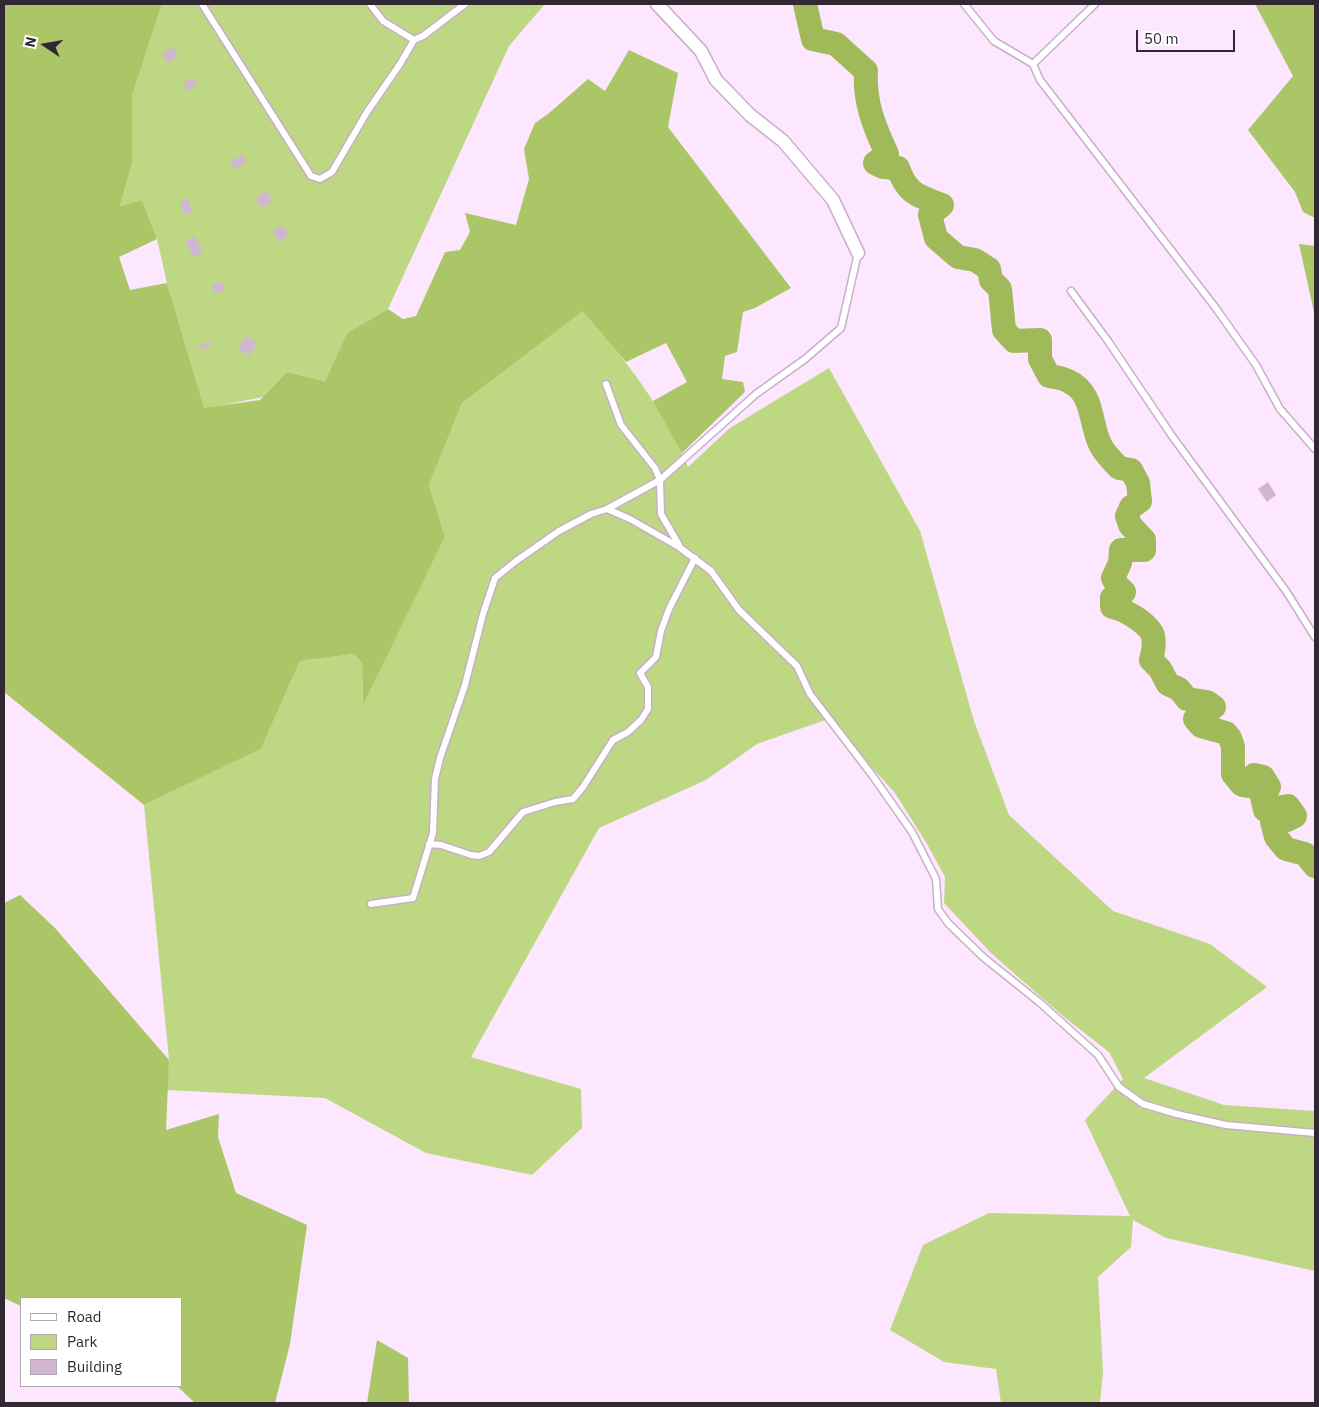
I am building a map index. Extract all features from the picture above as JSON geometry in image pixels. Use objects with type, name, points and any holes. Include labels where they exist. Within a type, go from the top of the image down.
[{"type":"street","points":[[657,4],[701,51],[716,80],[750,115],[783,141],[833,200],[858,253]]},
{"type":"lane","points":[[202,4],[311,176],[320,179],[332,172],[367,112],[414,40],[423,36],[465,4]]},
{"type":"lane","points":[[370,4],[382,20],[414,40]]},
{"type":"lane","points":[[964,4],[994,41],[1033,64],[1040,80],[1203,291],[1256,365],[1280,409],[1315,449]]},
{"type":"lane","points":[[1033,64],[1094,4]]},
{"type":"lane","points":[[371,904],[413,898],[433,834],[435,779],[440,758],[465,685],[483,614],[495,578],[559,531],[591,514],[607,509],[660,480],[756,394],[806,359],[840,328],[858,253]]},
{"type":"lane","points":[[1071,291],[1108,341],[1172,436],[1286,591],[1315,637]]},
{"type":"lane","points":[[606,384],[621,425],[655,468],[660,480],[661,514],[679,547]]},
{"type":"lane","points":[[607,509],[630,519],[679,547],[711,571],[739,610],[797,666],[810,694],[901,814],[912,832],[936,879],[938,909],[948,923],[984,957],[1039,1002],[1098,1055],[1119,1087],[1143,1104],[1177,1114],[1226,1125],[1315,1133]]},
{"type":"lane","points":[[429,844],[441,845],[479,856],[493,847],[522,812],[555,802],[573,799],[584,787],[613,740],[628,732],[641,720],[648,709],[648,687],[640,673],[656,657],[661,631],[669,608],[695,558]]},
{"type":"green space","points":[[4,4],[162,4],[132,96],[132,164],[120,206],[142,200],[157,239],[119,257],[130,290],[167,283],[204,408],[260,400],[287,372],[325,381],[347,333],[388,309],[403,319],[416,316],[445,252],[460,250],[470,232],[465,213],[516,225],[529,179],[524,149],[535,123],[588,79],[605,91],[629,50],[678,73],[668,127],[791,288],[755,308],[743,312],[737,352],[725,356],[722,379],[743,382],[745,392],[682,453],[653,401],[687,382],[666,343],[626,362],[583,311],[462,403],[429,485],[445,537],[363,705],[362,663],[354,654],[300,661],[261,749],[144,805],[4,692]]},
{"type":"green space","points":[[162,4],[545,4],[509,46],[388,309],[347,333],[325,381],[287,372],[263,397],[204,409],[167,283],[157,239],[142,200],[120,206],[132,164],[132,96]]},
{"type":"green space","points":[[1255,4],[1315,4],[1315,218],[1303,212],[1295,192],[1248,130],[1293,76]]},
{"type":"green space","points":[[1299,244],[1315,246],[1315,317]]},
{"type":"green space","points":[[584,310],[628,365],[655,404],[679,446],[688,467],[730,428],[829,368],[920,531],[974,721],[1009,815],[1113,911],[1210,944],[1267,987],[1144,1078],[1224,1105],[1315,1111],[1315,1271],[1166,1238],[1133,1220],[1131,1247],[1098,1277],[1103,1373],[1100,1403],[1001,1403],[996,1369],[944,1362],[890,1330],[923,1245],[989,1213],[1130,1216],[1085,1120],[1123,1079],[1109,1052],[1064,1017],[992,954],[944,903],[945,877],[895,793],[828,719],[757,744],[706,780],[599,828],[471,1057],[581,1089],[582,1128],[532,1175],[426,1153],[325,1098],[167,1090],[169,1060],[144,805],[261,749],[300,661],[354,654],[362,663],[363,704],[445,537],[429,485],[462,403]]},
{"type":"green space","points":[[20,895],[55,928],[169,1060],[166,1130],[219,1114],[218,1137],[236,1193],[307,1225],[290,1344],[275,1403],[195,1403],[178,1387],[182,1387],[182,1297],[20,1297],[20,1306],[4,1298],[4,903]]},
{"type":"green space","points":[[377,1340],[408,1358],[409,1403],[367,1403]]},
{"type":"building","points":[[172,47],[178,55],[169,63],[162,54]]},
{"type":"building","points":[[192,78],[197,85],[188,91],[183,84]]},
{"type":"building","points":[[242,155],[247,162],[235,170],[230,162]]},
{"type":"building","points":[[267,191],[273,201],[261,208],[256,197]]},
{"type":"building","points":[[188,199],[192,212],[184,215],[180,202]]},
{"type":"building","points":[[282,225],[289,235],[279,242],[272,232]]},
{"type":"building","points":[[195,236],[203,252],[193,257],[185,241]]},
{"type":"building","points":[[221,281],[225,289],[215,294],[211,286]]},
{"type":"building","points":[[245,336],[257,342],[250,356],[238,350]]},
{"type":"building","points":[[210,341],[212,345],[200,350],[198,346]]},
{"type":"building","points":[[1268,482],[1276,495],[1267,502],[1258,489]]},
{"type":"waterway","points":[[805,4],[813,39],[836,44],[866,71],[868,104],[887,154],[875,163],[883,167],[898,168],[901,177],[914,193],[942,205],[930,215],[936,238],[958,257],[975,260],[989,269],[991,280],[1000,289],[1004,330],[1014,341],[1040,340],[1040,359],[1049,376],[1066,380],[1077,386],[1087,401],[1097,437],[1103,449],[1119,468],[1131,470],[1138,483],[1140,501],[1131,507],[1127,516],[1130,525],[1144,540],[1144,550],[1121,550],[1120,563],[1113,578],[1124,592],[1112,598],[1112,607],[1136,618],[1151,631],[1154,643],[1151,660],[1160,669],[1168,684],[1179,689],[1187,699],[1207,702],[1214,707],[1201,713],[1195,719],[1201,726],[1226,733],[1230,738],[1233,747],[1233,774],[1242,785],[1248,786],[1254,775],[1263,777],[1269,787],[1262,797],[1265,810],[1288,806],[1295,816],[1287,820],[1272,822],[1276,837],[1286,849],[1305,854],[1315,866]]}]
